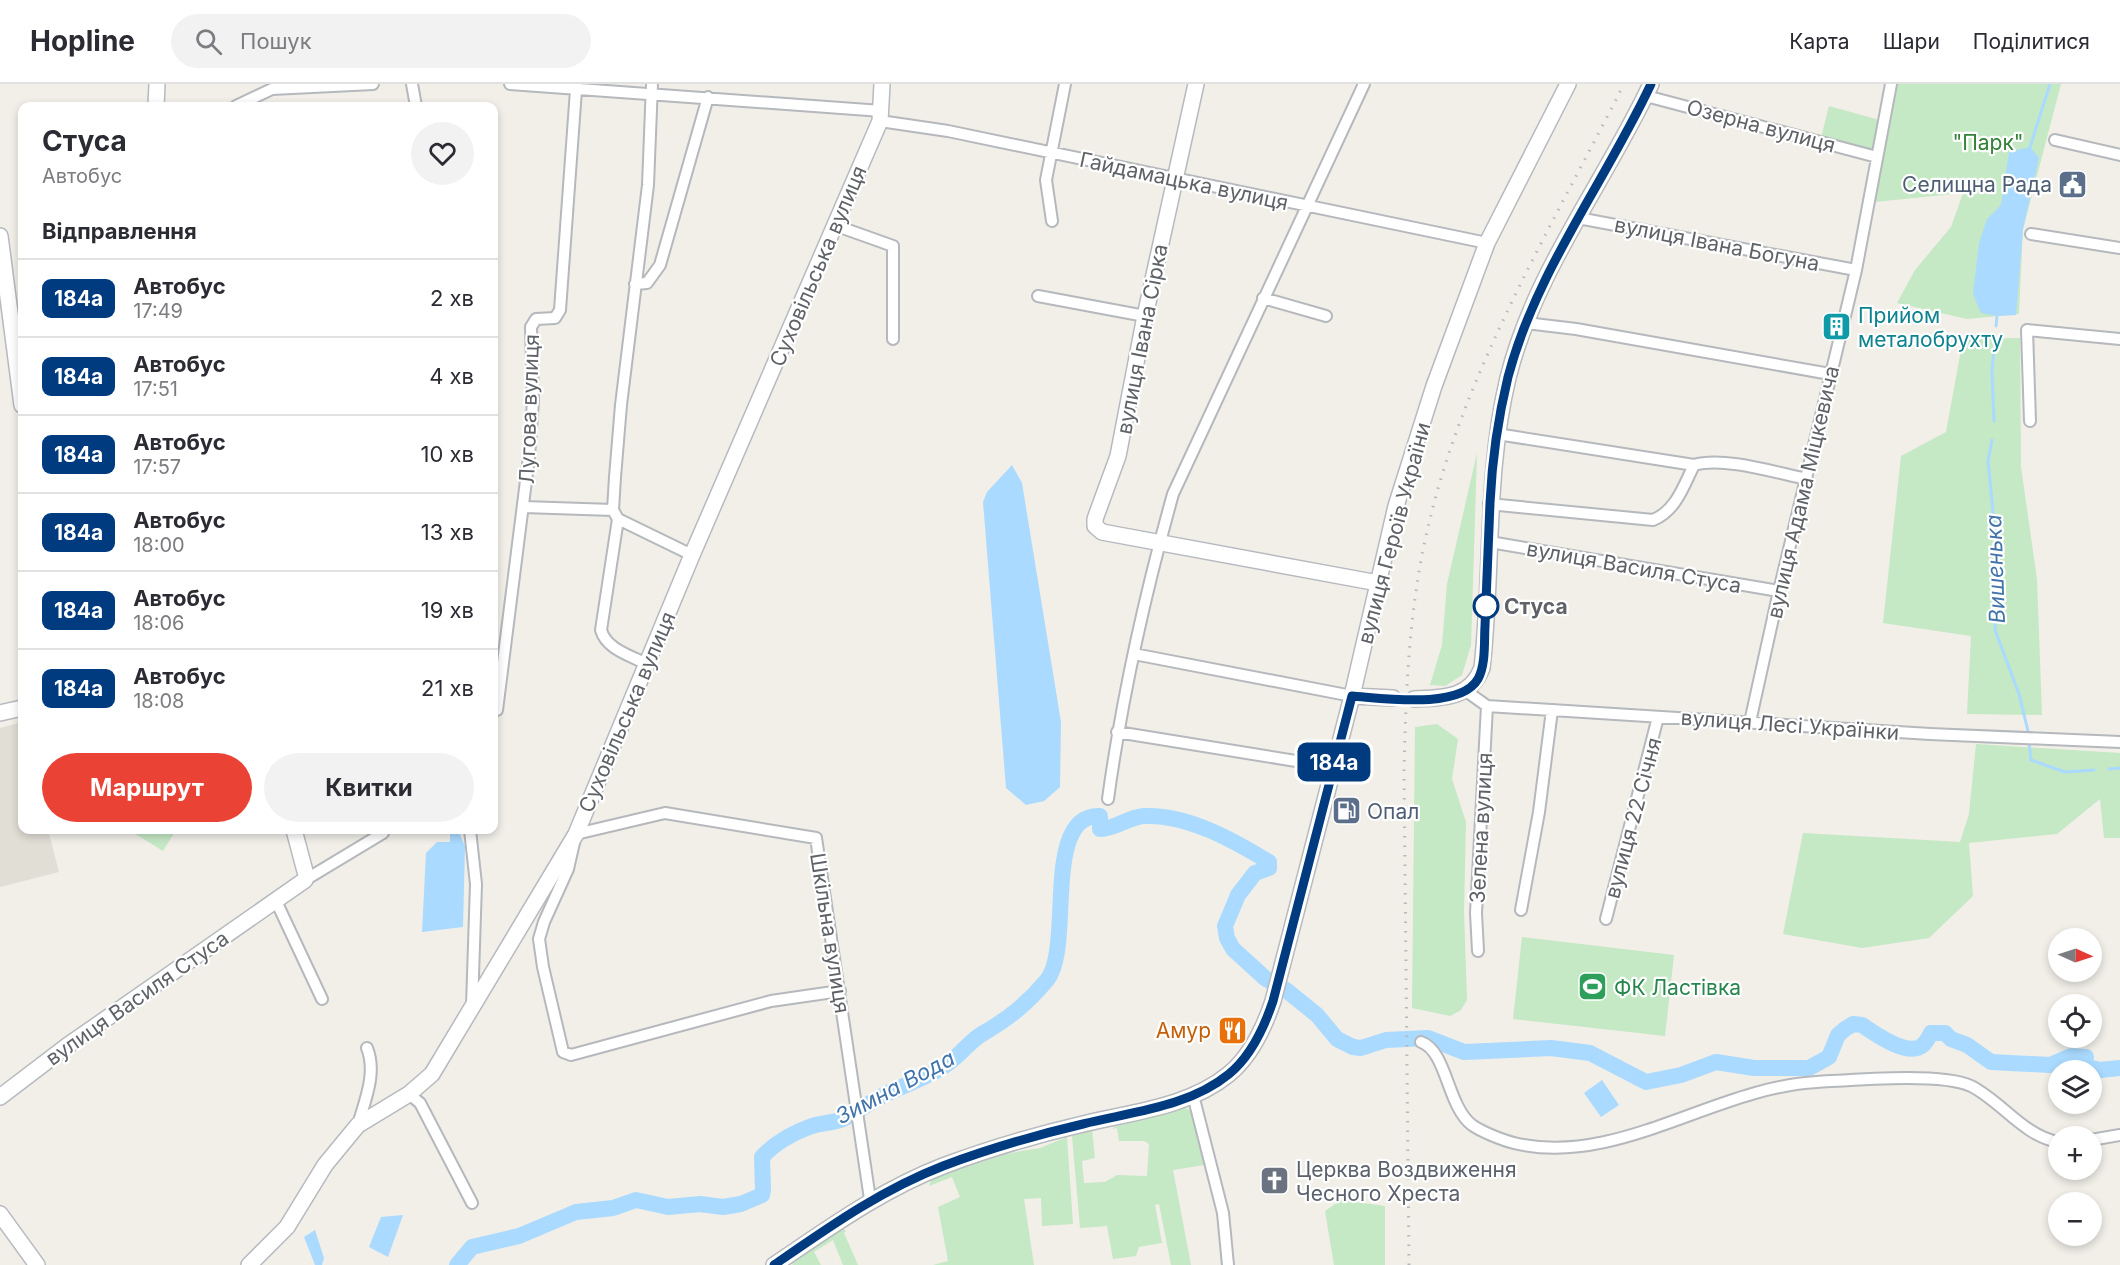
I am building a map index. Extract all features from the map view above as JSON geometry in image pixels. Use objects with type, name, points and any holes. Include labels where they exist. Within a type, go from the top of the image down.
[{"type":"street","points":[[156,102],[157,84]]},
{"type":"street","points":[[243,102],[272,86],[373,84]]},
{"type":"street","points":[[412,84],[415,102]]},
{"type":"street","name":"Гайдамацька вулиця","points":[[510,84],[576,90],[652,90],[881,116],[1305,207],[1487,243]]},
{"type":"street","name":"Суховільська вулиця","points":[[249,1265],[287,1227],[325,1165],[358,1125],[409,1094],[432,1074],[576,834],[692,555],[837,226],[881,116],[882,84]]},
{"type":"street","points":[[1053,222],[1046,191],[1065,84]]},
{"type":"street","name":"вулиця Івана Сірка","points":[[1160,542],[1102,532],[1095,526],[1095,519],[1118,456],[1144,316],[1196,84]]},
{"type":"street","points":[[1108,800],[1117,732],[1173,494],[1364,84]]},
{"type":"street","name":"вулиця Героїв України","points":[[774,1265],[870,1199],[926,1173],[988,1151],[1069,1127],[1193,1095],[1215,1084],[1240,1063],[1254,1043],[1273,1001],[1352,696],[1396,506],[1434,386],[1487,243],[1568,84]]},
{"type":"street","name":"вулиця Адама Міцкевича","points":[[1750,722],[1856,270],[1874,186],[1877,157],[1891,84]]},
{"type":"street","name":"Лугова вулиця","points":[[498,703],[524,507],[533,401],[531,327],[536,319],[555,318],[560,310],[576,90]]},
{"type":"street","points":[[647,664],[611,645],[603,638],[601,630],[616,514],[621,405],[648,185],[652,90]]},
{"type":"street","points":[[1414,699],[1447,697],[1466,691],[1477,681],[1482,668],[1490,542],[1490,504],[1497,434],[1508,377],[1526,323],[1578,218],[1649,90]]},
{"type":"street","name":"Озерна вулиця","points":[[1649,90],[1877,157]]},
{"type":"street","points":[[635,284],[647,283],[660,265],[708,98]]},
{"type":"street","points":[[2055,140],[2120,155]]},
{"type":"street","name":"вулиця Івана Богуна","points":[[1578,218],[1856,270]]},
{"type":"street","points":[[837,226],[893,246],[892,339]]},
{"type":"street","points":[[2031,234],[2120,248]]},
{"type":"street","points":[[0,236],[18,374]]},
{"type":"street","points":[[1038,296],[1144,316]]},
{"type":"street","points":[[1263,298],[1326,316]]},
{"type":"street","points":[[1526,323],[1576,329],[1830,374]]},
{"type":"street","points":[[2030,422],[2027,330],[2120,339]]},
{"type":"street","points":[[1497,434],[1694,465],[1724,463],[1807,479]]},
{"type":"street","points":[[1490,504],[1653,520],[1666,513],[1676,502],[1694,465]]},
{"type":"street","points":[[524,507],[616,514],[692,555]]},
{"type":"street","points":[[1160,542],[1378,583]]},
{"type":"street","name":"вулиця Василя Стуса","points":[[1490,542],[1779,591]]},
{"type":"street","points":[[1134,654],[1352,696],[1393,698]]},
{"type":"street","points":[[1466,691],[1487,706]]},
{"type":"street","name":"вулиця Лесі Українки","points":[[1487,706],[1940,735],[2120,742]]},
{"type":"street","name":"Зелена вулиця","points":[[1478,951],[1476,913],[1487,706]]},
{"type":"street","points":[[0,713],[18,709]]},
{"type":"street","points":[[1521,910],[1539,812],[1552,710]]},
{"type":"street","name":"вулиця 22 Січня","points":[[1606,919],[1658,717]]},
{"type":"street","points":[[1117,732],[1333,767]]},
{"type":"street","name":"Шкільна вулиця","points":[[576,834],[638,817],[665,813],[816,838],[870,1199]]},
{"type":"street","points":[[295,834],[306,875],[305,880]]},
{"type":"street","name":"вулиця Василя Стуса","points":[[0,1097],[66,1046],[305,880],[381,834]]},
{"type":"street","points":[[470,834],[476,884],[472,1006]]},
{"type":"street","points":[[576,834],[568,869],[544,922],[539,939],[543,967],[563,1052],[571,1054],[771,1001],[840,991]]},
{"type":"street","points":[[276,901],[322,999]]},
{"type":"street","points":[[1421,1042],[1434,1050],[1457,1106],[1472,1125],[1513,1143],[1549,1147],[1614,1141],[1718,1104],[1790,1084],[1915,1079],[1953,1080],[1970,1085],[2032,1131],[2048,1138]]},
{"type":"street","points":[[358,1125],[371,1080],[371,1058],[367,1048]]},
{"type":"street","points":[[409,1094],[420,1103],[472,1203]]},
{"type":"street","points":[[1193,1095],[1223,1213],[1228,1265]]},
{"type":"street","points":[[2102,1138],[2120,1135]]},
{"type":"street","points":[[0,1214],[37,1265]]},
{"type":"shaded area","points":[[18,723],[18,834],[49,834],[59,872],[0,887],[0,728]]},
{"type":"green space","name":"\"Парк\"","points":[[1896,84],[2061,84],[2023,229],[2019,314],[1967,319],[1897,303],[1915,270],[1951,227],[1963,193],[1875,202],[1882,147]]},
{"type":"green space","points":[[1829,106],[1883,121],[1877,157],[1820,142]]},
{"type":"green space","points":[[2020,338],[2021,467],[2037,579],[2042,715],[1967,714],[1971,636],[1883,623],[1901,456],[1946,432],[1963,339]]},
{"type":"green space","points":[[1477,453],[1471,645],[1462,675],[1445,686],[1430,685],[1442,645],[1447,584]]},
{"type":"green space","points":[[1437,724],[1458,739],[1452,779],[1466,822],[1464,911],[1467,1000],[1461,1010],[1450,1016],[1412,1008],[1415,727]]},
{"type":"green space","points":[[1976,744],[2120,753],[2120,838],[2104,838],[2100,799],[2057,834],[1969,843],[1973,896],[1929,938],[1862,948],[1783,934],[1803,833],[1960,842],[1969,814]]},
{"type":"green space","points":[[135,834],[174,834],[163,851]]},
{"type":"green space","name":"ФК Ластівка","points":[[1522,937],[1674,955],[1665,1036],[1513,1019]]},
{"type":"green space","points":[[1183,1106],[1195,1114],[1218,1204],[1225,1265],[1221,1265],[1218,1219],[1204,1165],[1173,1170],[1191,1265],[1171,1265],[1159,1204],[1155,1205],[1162,1243],[1139,1247],[1136,1256],[1113,1259],[1107,1226],[1080,1228],[1072,1136],[1092,1129],[1095,1158],[1082,1161],[1084,1183],[1105,1182],[1117,1175],[1147,1176],[1149,1144],[1144,1141],[1119,1141],[1117,1128],[1113,1129],[1114,1127]]},
{"type":"green space","points":[[1067,1137],[1073,1224],[1042,1226],[1041,1198],[1024,1199],[1034,1265],[933,1265],[948,1261],[938,1207],[960,1197],[952,1177],[929,1186],[931,1179],[1005,1154],[1040,1148]]},
{"type":"green space","points":[[1341,1200],[1385,1206],[1385,1265],[1334,1265],[1325,1211]]},
{"type":"green space","points":[[842,1228],[846,1231],[844,1233],[858,1265],[843,1265],[833,1240],[814,1252],[821,1265],[793,1265],[791,1263]]},
{"type":"water","points":[[2030,147],[2039,158],[2023,229],[2016,315],[1997,316],[1981,313],[1973,294],[1979,243],[1987,219],[2001,205],[2009,152]]},
{"type":"water","points":[[1012,465],[1022,483],[1061,722],[1060,787],[1044,801],[1026,805],[1006,788],[983,502],[987,492]]},
{"type":"water","points":[[450,834],[460,834],[465,846],[463,927],[422,932],[426,853],[437,842],[450,842]]},
{"type":"water","points":[[1602,1080],[1619,1105],[1601,1117],[1584,1093]]},
{"type":"water","points":[[403,1215],[388,1257],[369,1247],[381,1217]]},
{"type":"water","points":[[315,1230],[324,1258],[322,1265],[315,1265],[304,1237]]},
{"type":"waterway","points":[[2030,147],[2050,84]]},
{"type":"waterway","name":"Вишенька","points":[[1996,326],[1997,316]]},
{"type":"waterway","name":"Вишенька","points":[[1994,421],[1992,371],[1995,337]]},
{"type":"waterway","name":"Вишенька","points":[[1992,440],[1988,461],[1999,573],[1995,630],[2019,694],[2028,731]]},
{"type":"waterway","name":"Вишенька","points":[[2029,744],[2031,760],[2065,772],[2094,770]]},
{"type":"waterway","name":"Вишенька","points":[[2109,769],[2120,768]]},
{"type":"waterway","name":"Зимна Вода","points":[[457,1265],[472,1247],[519,1236],[576,1212],[613,1208],[636,1200],[668,1207],[700,1204],[723,1207],[741,1204],[762,1195],[762,1157],[779,1142],[812,1126],[843,1119],[882,1096],[935,1072],[978,1037],[1017,1010],[1040,989],[1055,963],[1064,858],[1071,836],[1082,821],[1100,816],[1100,829],[1144,816],[1177,819],[1225,837],[1269,862],[1269,868],[1255,873],[1238,895],[1225,926],[1227,938],[1233,949],[1266,979],[1286,990],[1317,1015],[1337,1039],[1353,1047],[1361,1048],[1386,1040],[1428,1038],[1464,1052],[1551,1048],[1590,1053],[1646,1082],[1681,1075],[1716,1062],[1754,1068],[1809,1068],[1829,1057],[1838,1035],[1853,1024],[1862,1025],[1891,1043],[1909,1048],[1923,1045],[1931,1033],[1945,1033],[1951,1039],[1967,1045],[1991,1062],[2050,1065],[2071,1056],[2086,1057],[2084,1066],[2100,1070],[2120,1068]]},
{"type":"railway","points":[[1409,1265],[1404,771],[1410,647],[1422,554],[1445,466],[1488,354],[1513,299],[1624,84]]},
{"type":"bus line","name":"184а","points":[[774,1265],[870,1199],[917,1177],[945,1165],[1036,1136],[1178,1101],[1208,1089],[1240,1063],[1254,1043],[1273,1001],[1352,696],[1414,699],[1447,697],[1466,691],[1477,681],[1482,668],[1484,650],[1490,504],[1497,434],[1508,377],[1526,323],[1557,258],[1623,142],[1651,84]]},
{"type":"place","name":"Селищна Рада","points":[[2073,184]]},
{"type":"place","name":"Прийом металобрухту","points":[[1837,327]]},
{"type":"place","name":"Стуса","points":[[1486,606]]},
{"type":"place","name":"Опал","points":[[1346,811]]},
{"type":"place","name":"ФК Ластівка","points":[[1593,987]]},
{"type":"place","name":"Амур","points":[[1232,1030]]},
{"type":"place","name":"Церква Воздвиження Чесного Хреста","points":[[1275,1181]]}]
